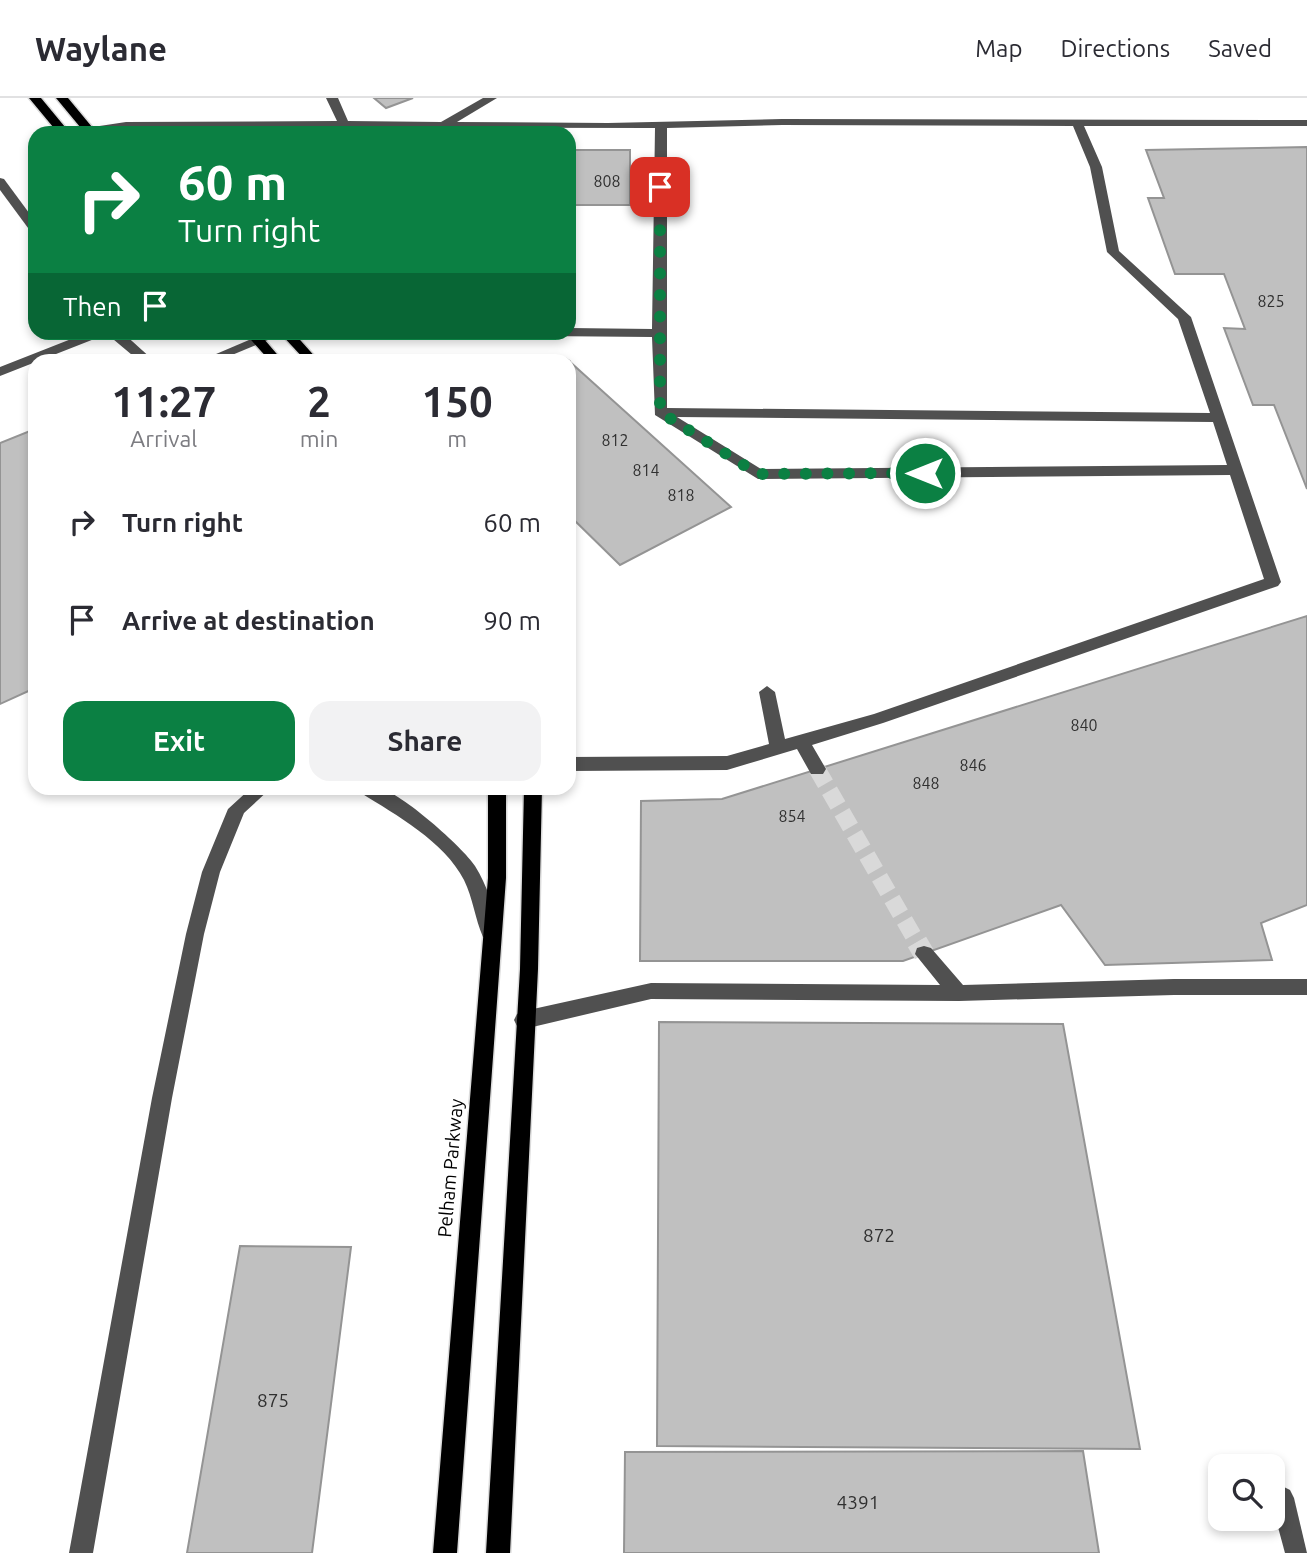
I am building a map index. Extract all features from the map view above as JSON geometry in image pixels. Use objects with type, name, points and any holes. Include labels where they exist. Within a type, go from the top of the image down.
[{"type":"main road","points":[[35,98],[58,126]]},
{"type":"main road","points":[[62,98],[85,126]]},
{"type":"main road","points":[[257,340],[270,354]]},
{"type":"main road","points":[[291,340],[306,354]]},
{"type":"main road","name":"Pelham Parkway","points":[[445,1553],[497,878],[497,795]]},
{"type":"main road","points":[[498,1553],[533,844],[533,795]]},
{"type":"street","points":[[332,98],[344,124]]},
{"type":"street","points":[[442,125],[491,98]]},
{"type":"street","points":[[576,764],[727,763],[877,719],[1273,582],[1184,317],[1114,252],[1096,167],[1077,122]]},
{"type":"street","points":[[119,126],[1307,123]]},
{"type":"street","points":[[660,412],[661,125]]},
{"type":"street","points":[[0,182],[28,220]]},
{"type":"street","points":[[576,332],[659,333]]},
{"type":"street","points":[[46,354],[82,340]]},
{"type":"street","points":[[122,340],[139,354]]},
{"type":"street","points":[[221,354],[248,340]]},
{"type":"street","points":[[0,372],[28,361]]},
{"type":"street","points":[[660,412],[1219,418]]},
{"type":"street","points":[[660,412],[758,474],[1234,470]]},
{"type":"street","points":[[767,692],[778,747]]},
{"type":"street","points":[[801,741],[817,769]]},
{"type":"street","points":[[81,1553],[162,1098],[195,934],[211,872],[237,809],[254,795]]},
{"type":"street","points":[[378,795],[432,833],[466,867],[483,899],[492,939]]},
{"type":"street","points":[[924,954],[959,993]]},
{"type":"street","points":[[524,1020],[651,991],[959,993],[1174,987],[1307,987]]},
{"type":"street","points":[[1285,1509],[1297,1553]]},
{"type":"building","points":[[374,98],[413,98],[386,108]]},
{"type":"building","points":[[1307,147],[1307,489],[1274,405],[1253,405],[1224,328],[1245,329],[1224,274],[1175,274],[1148,198],[1164,198],[1146,150]]},
{"type":"building","points":[[576,150],[630,150],[630,205],[576,205]]},
{"type":"building","points":[[576,367],[731,507],[620,565],[576,522]]},
{"type":"building","points":[[28,432],[28,691],[0,704],[0,443]]},
{"type":"building","points":[[1307,616],[1307,905],[1261,923],[1272,960],[1105,965],[1061,905],[903,961],[640,961],[641,801],[722,799]]},
{"type":"building","points":[[659,1022],[1063,1024],[1140,1449],[657,1446]]},
{"type":"building","points":[[240,1246],[351,1247],[312,1553],[187,1553]]},
{"type":"building","points":[[1083,1451],[1099,1553],[624,1553],[625,1452]]},
{"type":"tunnel","points":[[817,769],[918,944]]},
{"type":"tunnel","points":[[917,942],[924,954]]},
{"type":"route","points":[[660,187],[660,412],[758,474],[925,473]]}]
